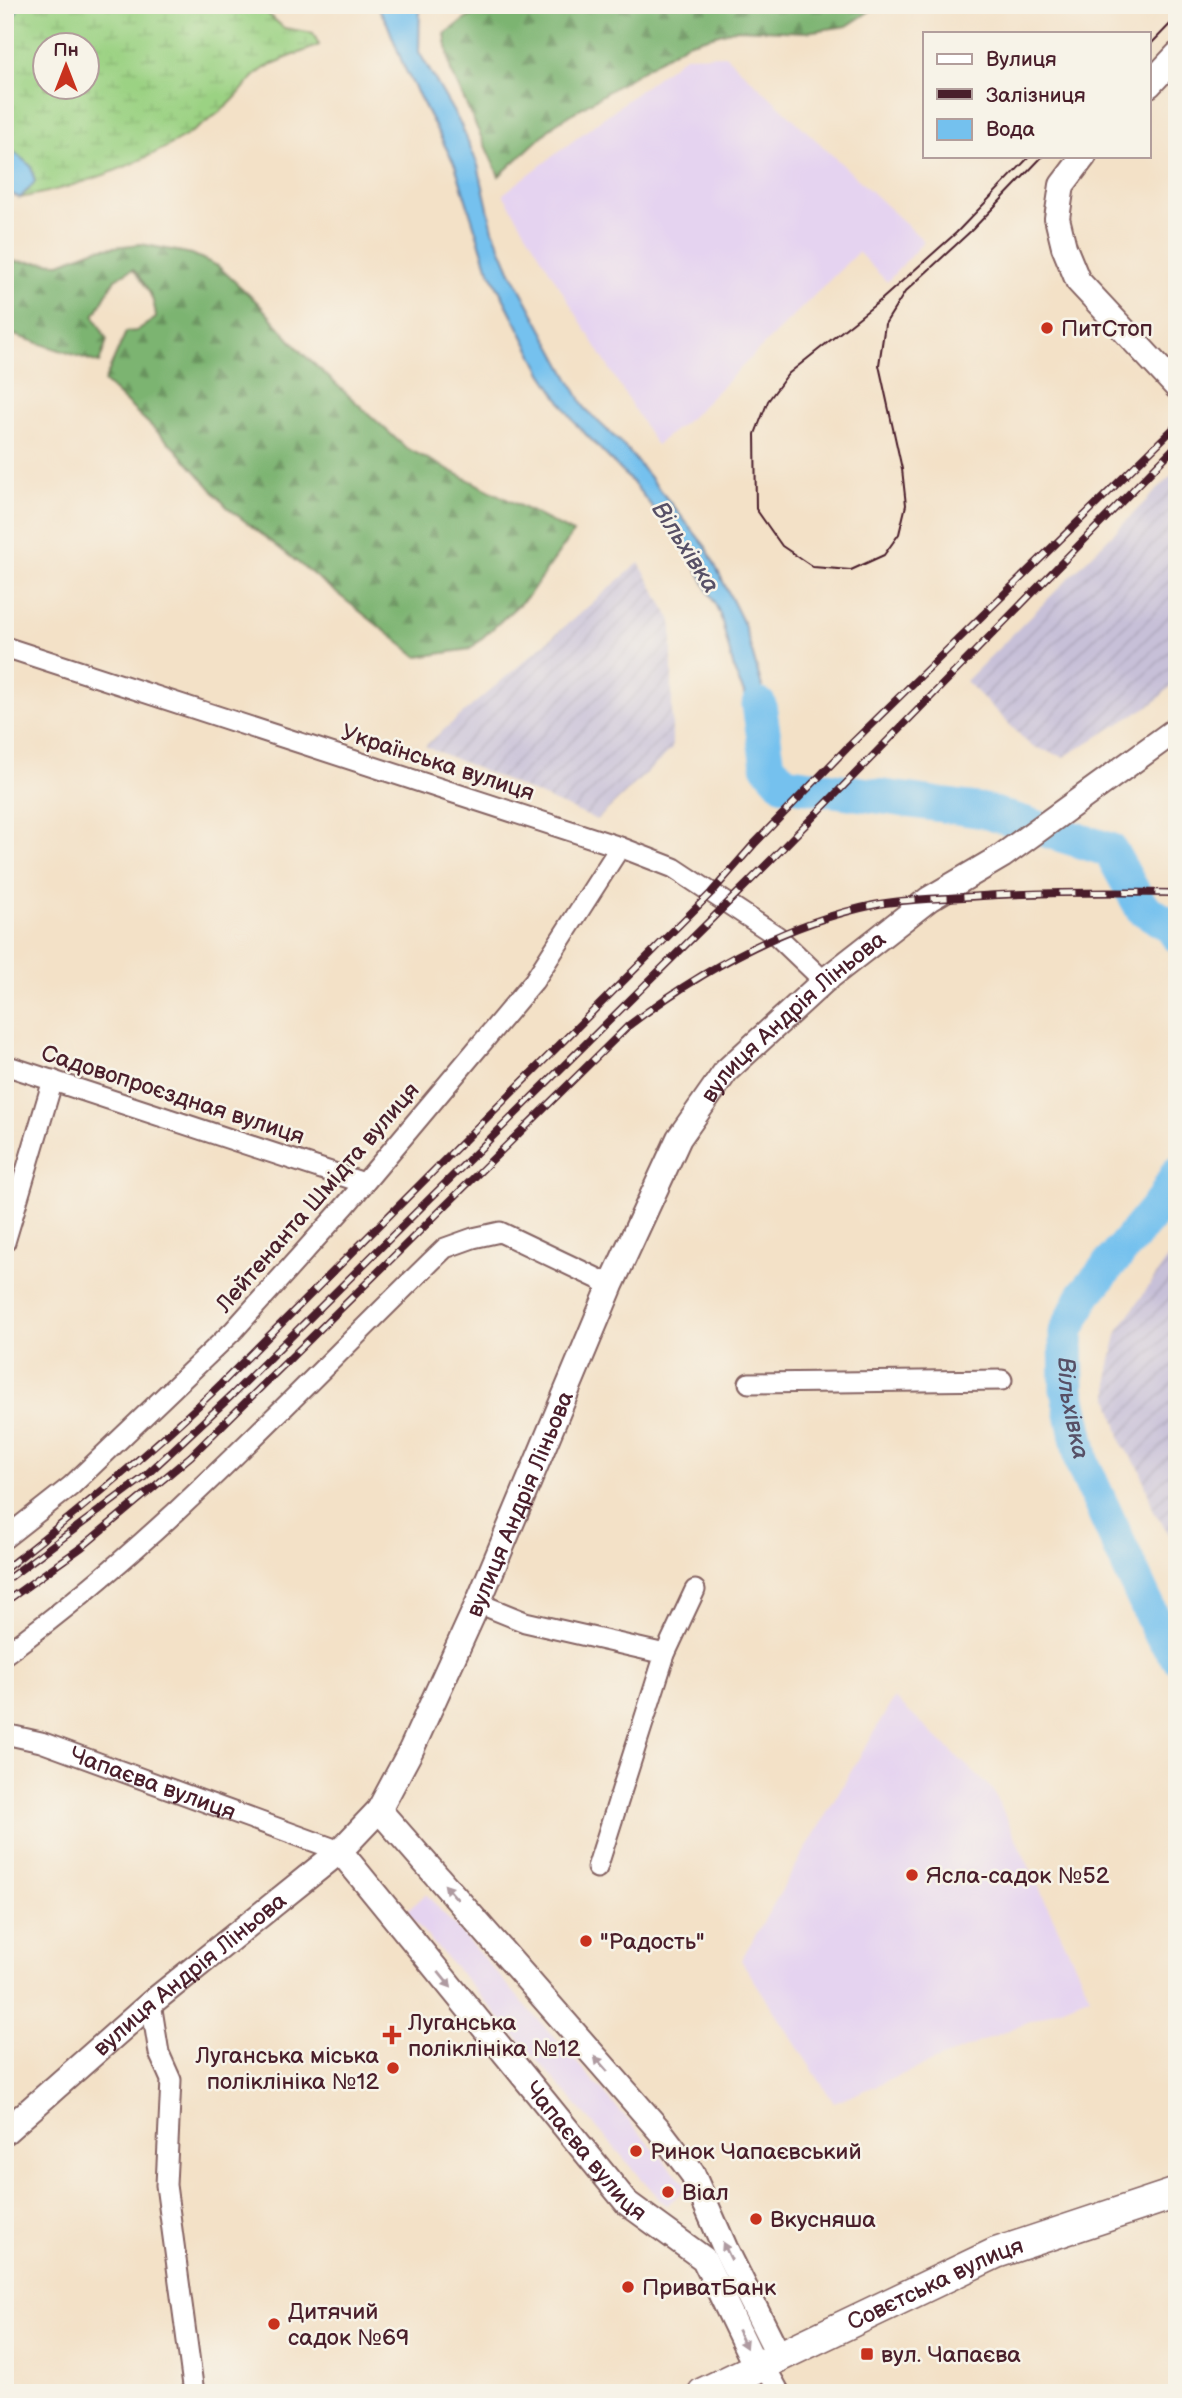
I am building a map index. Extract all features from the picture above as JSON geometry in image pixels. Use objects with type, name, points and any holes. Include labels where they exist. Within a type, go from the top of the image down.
[{"type":"main road","name":"Совєтська вулиця","points":[[703,2393],[996,2253],[1177,2193]]},
{"type":"street","points":[[1150,84],[1177,55]]},
{"type":"street","points":[[1082,158],[1062,185],[1057,218],[1063,247],[1078,281],[1177,387]]},
{"type":"street","name":"Українська вулиця","points":[[5,647],[620,847],[674,868],[777,936],[824,982]]},
{"type":"street","name":"вулиця Андрія Ліньова","points":[[5,2132],[151,2003],[340,1851],[379,1810],[411,1751],[478,1603],[611,1286],[679,1138],[726,1071],[824,982],[929,899],[1002,856],[1177,729]]},
{"type":"street","name":"Лейтенанта Шмідта вулиця","points":[[5,1538],[71,1486],[234,1329],[364,1183],[534,981],[620,847]]},
{"type":"street","name":"Садовопроєздная вулиця","points":[[5,1065],[364,1183]]},
{"type":"street","points":[[5,1242],[52,1080]]},
{"type":"street","points":[[5,1654],[64,1611],[139,1545],[265,1428],[445,1248],[472,1238],[500,1233],[611,1286]]},
{"type":"street","points":[[749,1383],[1002,1380]]},
{"type":"street","points":[[597,1868],[665,1654],[695,1590]]},
{"type":"street","points":[[478,1603],[525,1622],[665,1654]]},
{"type":"street","name":"Чапаєва вулиця","points":[[5,1734],[41,1742],[340,1851],[627,2203],[704,2259],[766,2362]]},
{"type":"street","name":"Чапаєва вулиця","points":[[379,1810],[660,2131],[692,2173],[725,2248],[780,2393]]},
{"type":"street","points":[[151,2003],[159,2053],[170,2080],[166,2185],[194,2393]]},
{"type":"shaded area","points":[[725,55],[924,241],[887,282],[858,252],[690,418],[656,445],[503,194],[685,56]]},
{"type":"shaded area","points":[[1177,470],[1177,680],[1155,702],[1064,757],[1031,746],[966,681]]},
{"type":"shaded area","points":[[639,563],[672,621],[672,749],[597,820],[425,746]]},
{"type":"shaded area","points":[[1177,1245],[1177,1545],[1154,1512],[1140,1469],[1123,1446],[1109,1398],[1109,1369],[1118,1331]]},
{"type":"shaded area","name":"Ясла-садок №52","points":[[894,1698],[993,1790],[1090,1996],[834,2103],[741,1960]]},
{"type":"shaded area","points":[[426,1894],[688,2187],[666,2206],[406,1912]]},
{"type":"green space","points":[[20,5],[258,5],[284,28],[313,33],[319,45],[265,68],[222,110],[189,134],[145,158],[105,175],[20,198],[35,182],[15,153],[5,151],[5,34]]},
{"type":"green space","points":[[496,5],[879,5],[847,26],[806,32],[737,29],[687,43],[555,124],[499,176],[451,71],[445,34],[467,18]]},
{"type":"green space","points":[[141,244],[192,254],[218,266],[258,303],[302,353],[406,448],[573,533],[528,596],[470,649],[418,657],[227,507],[176,449],[104,382],[126,332],[136,331],[156,318],[149,292],[133,269],[115,279],[94,316],[107,340],[99,363],[5,332],[5,261],[60,263],[96,249]]},
{"type":"water","points":[[5,5],[20,5],[5,34]]},
{"type":"water","points":[[377,5],[420,5],[419,52],[461,125],[478,165],[493,230],[510,270],[586,410],[626,448],[706,547],[744,624],[776,735],[778,752],[760,751],[757,721],[735,673],[720,614],[689,553],[633,483],[575,423],[542,373],[487,266],[455,165],[404,67]]},
{"type":"water","points":[[5,151],[15,153],[31,166],[35,182],[20,198],[5,191]]},
{"type":"waterway","name":"Вільхівка","points":[[759,705],[768,765],[784,783],[984,811],[1110,850],[1142,908],[1171,926],[1177,935]]},
{"type":"waterway","name":"Вільхівка","points":[[1177,1174],[1164,1199],[1084,1295],[1066,1332],[1067,1389],[1083,1465],[1158,1630],[1177,1656]]},
{"type":"tram line","points":[[1150,45],[1177,17]]},
{"type":"tram line","points":[[1028,158],[956,233],[881,300],[788,374],[768,401],[755,434],[756,509],[782,546],[813,567],[851,570],[884,555],[899,534],[906,505],[902,469],[879,365],[885,324],[905,292],[972,230],[1041,158]]},
{"type":"railway","points":[[5,1569],[114,1480],[219,1386],[711,893],[754,844],[847,748],[1177,425]]},
{"type":"railway","points":[[5,1581],[143,1478],[231,1396],[772,859],[1177,445]]},
{"type":"railway","points":[[5,1602],[82,1547],[191,1456],[628,1026],[714,968],[808,924],[840,913],[885,903],[1017,894],[1177,893]]},
{"type":"place","name":"ПитСтоп","points":[[1047,328]]},
{"type":"place","name":"Ясла-садок №52","points":[[912,1875]]},
{"type":"place","name":"\"Радость\"","points":[[586,1941]]},
{"type":"place","name":"Луганська поліклініка №12","points":[[392,2035]]},
{"type":"place","name":"Луганська міська поліклініка №12","points":[[393,2068]]},
{"type":"place","name":"Ринок Чапаєвський","points":[[636,2151]]},
{"type":"place","name":"Віал","points":[[668,2192]]},
{"type":"place","name":"Вкусняша","points":[[756,2219]]},
{"type":"place","name":"ПриватБанк","points":[[628,2287]]},
{"type":"place","name":"Дитячий садок №69","points":[[274,2324]]},
{"type":"place","name":"вул. Чапаєва","points":[[867,2354]]}]
